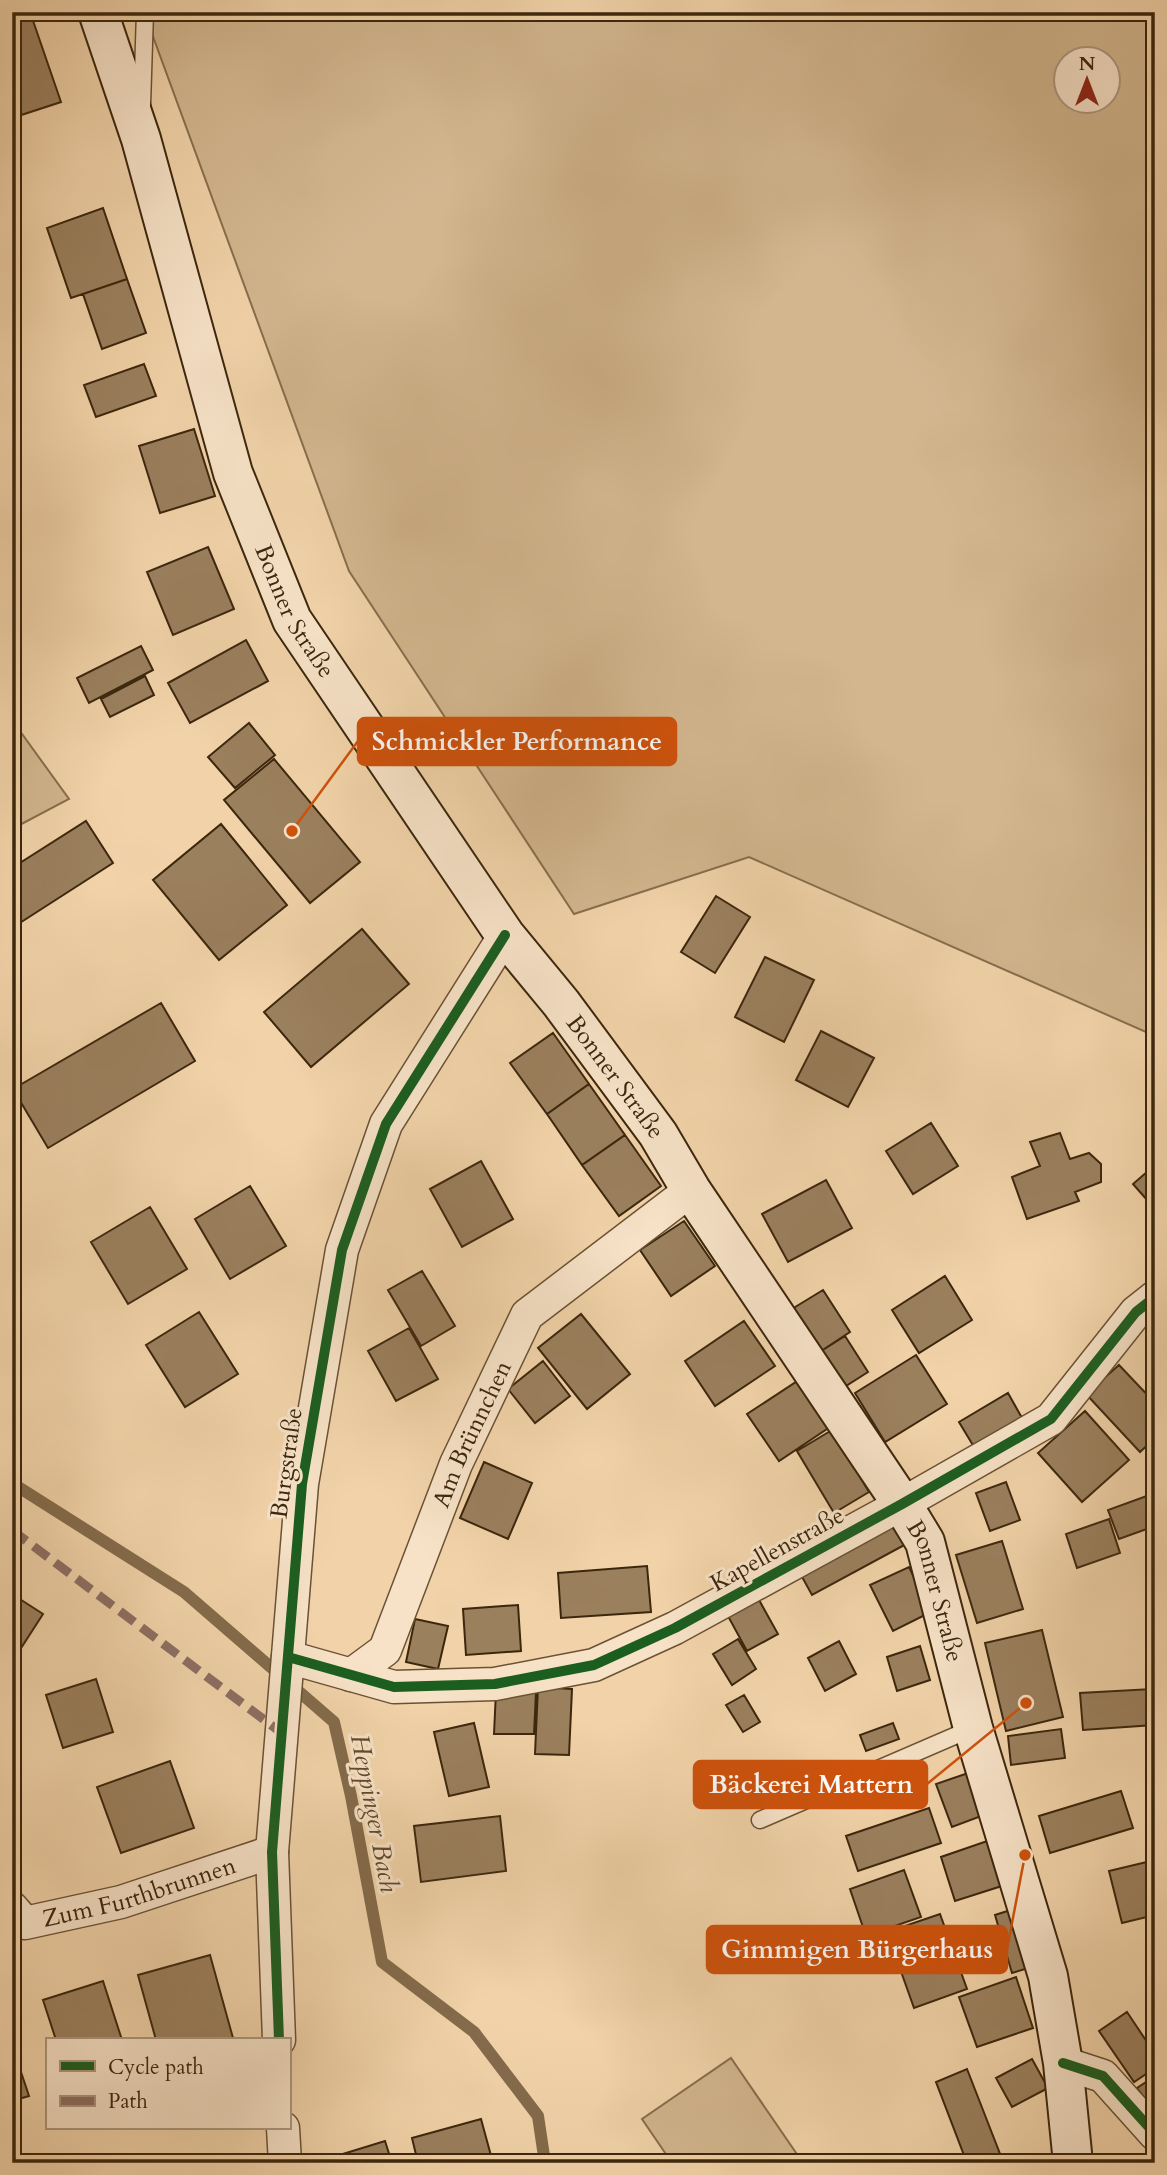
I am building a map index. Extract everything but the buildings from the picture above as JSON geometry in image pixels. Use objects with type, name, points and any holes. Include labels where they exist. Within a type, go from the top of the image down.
[{"type":"main road","name":"Bonner Straße","points":[[98,12],[141,139],[233,473],[292,620],[505,935],[561,1003],[658,1133],[691,1190],[925,1542],[973,1728],[1048,1976],[1063,2063],[1073,2163]]},
{"type":"street","name":"Burgstraße","points":[[279,2038],[272,1852],[302,1483],[342,1250],[386,1124],[505,935]]},
{"type":"street","name":"Am Brünnchen","points":[[351,1675],[385,1650],[456,1464],[527,1315],[691,1190]]},
{"type":"street","name":"Kapellenstraße","points":[[351,1675],[394,1687],[495,1684],[594,1665],[675,1628],[1051,1419],[1136,1312],[1155,1297]]},
{"type":"street","points":[[287,1673],[351,1675]]},
{"type":"street","name":"Zum Furthbrunnen","points":[[12,1908],[25,1923],[121,1902],[272,1852]]},
{"type":"street","points":[[1063,2063],[1103,2077],[1155,2134]]},
{"type":"street","points":[[283,2130],[285,2163]]},
{"type":"lane","points":[[141,139],[145,12]]},
{"type":"lane","points":[[760,1820],[973,1728]]},
{"type":"shaded area","points":[[144,12],[1155,12],[1155,1036],[749,857],[574,914],[349,571]]},
{"type":"shaded area","points":[[12,720],[69,799],[12,829]]},
{"type":"shaded area","points":[[731,2058],[803,2163],[672,2163],[642,2119]]},
{"type":"waterway","name":"Heppinger Bach","points":[[12,1483],[184,1592],[334,1722],[351,1796],[382,1962],[474,2032],[538,2116],[545,2163]]},
{"type":"marked path","points":[[12,1530],[283,1734]]},
{"type":"cycle path","points":[[279,2038],[272,1852],[302,1484],[342,1250],[386,1124],[505,935]]},
{"type":"cycle path","points":[[288,1657],[394,1687],[495,1684],[594,1665],[675,1628],[1051,1419],[1136,1312],[1155,1297]]},
{"type":"cycle path","points":[[1063,2063],[1103,2076],[1155,2134]]},
{"type":"place","name":"Schmickler Performance","points":[[292,831]]},
{"type":"place","name":"Bäckerei Mattern","points":[[1026,1703]]},
{"type":"place","name":"Gimmigen Bürgerhaus","points":[[1025,1855]]}]
